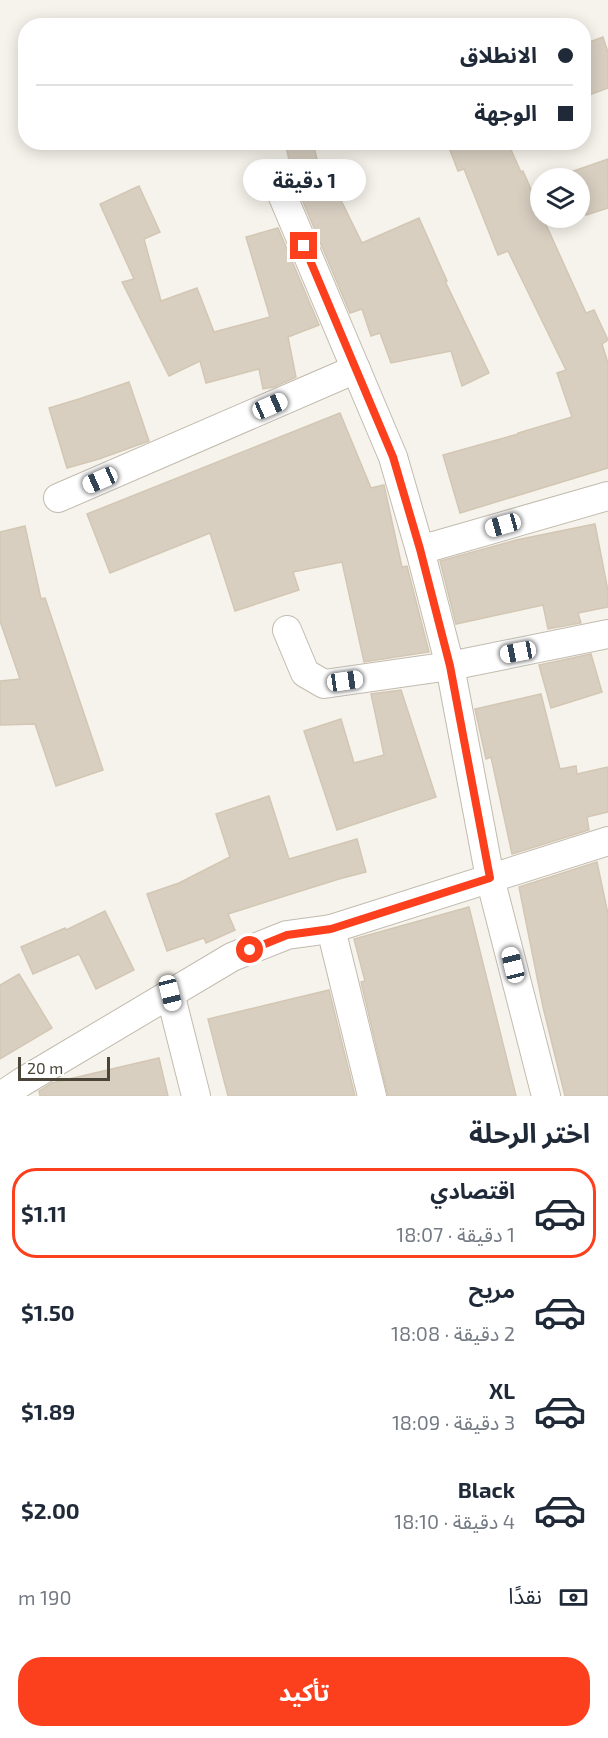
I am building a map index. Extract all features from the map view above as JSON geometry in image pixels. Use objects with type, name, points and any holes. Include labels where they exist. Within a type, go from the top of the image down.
[{"type":"street","points":[[278,185],[393,457],[420,549],[450,666],[490,878],[546,1096]]},
{"type":"street","points":[[58,498],[356,369]]},
{"type":"street","points":[[420,549],[608,496]]},
{"type":"street","points":[[287,630],[305,673],[324,684],[450,666],[608,634]]},
{"type":"street","points":[[17,1091],[170,993],[232,957],[287,935],[331,929],[608,841]]},
{"type":"street","points":[[331,929],[372,1096]]},
{"type":"street","points":[[170,993],[196,1096]]},
{"type":"building","points":[[603,37],[608,52],[608,88],[591,94],[591,41]]},
{"type":"building","points":[[287,150],[315,150],[321,177],[328,174],[362,243],[419,218],[447,281],[445,281],[489,373],[462,386],[451,351],[391,363],[380,333],[371,336],[362,309],[350,313],[293,178]]},
{"type":"building","points":[[450,150],[511,150],[530,187],[530,228],[548,228],[586,313],[594,310],[608,340],[602,344],[608,363],[608,468],[460,513],[443,455],[572,417],[557,373],[566,370],[508,251],[498,255],[464,169],[458,171]]},
{"type":"building","points":[[608,159],[608,208],[590,214],[590,168],[582,168]]},
{"type":"building","points":[[139,186],[160,232],[144,239],[161,301],[197,288],[214,332],[270,317],[246,237],[278,228],[319,325],[288,337],[296,377],[274,387],[263,389],[259,369],[206,383],[200,361],[169,376],[122,282],[134,279],[100,204]]},
{"type":"building","points":[[129,382],[149,441],[67,468],[49,408]]},
{"type":"building","points":[[340,413],[371,488],[384,485],[402,567],[407,566],[429,652],[364,662],[342,562],[293,572],[299,590],[235,611],[210,533],[110,573],[87,514]]},
{"type":"building","points":[[595,524],[608,591],[608,607],[578,613],[581,623],[548,629],[543,605],[456,624],[440,561],[516,540]]},
{"type":"building","points":[[25,526],[41,599],[45,598],[103,770],[56,786],[35,724],[0,725],[0,681],[20,679],[0,621],[0,532]]},
{"type":"building","points":[[591,654],[602,692],[551,708],[539,665]]},
{"type":"building","points":[[401,690],[436,797],[337,830],[304,731],[341,719],[354,763],[384,755],[371,694]]},
{"type":"building","points":[[541,694],[560,769],[576,766],[577,774],[608,767],[608,812],[587,817],[589,830],[512,854],[491,757],[486,759],[475,709]]},
{"type":"building","points":[[269,796],[289,859],[357,839],[366,872],[228,914],[235,930],[206,943],[204,938],[167,951],[147,894],[179,883],[230,857],[216,814]]},
{"type":"building","points":[[597,862],[608,914],[608,1096],[565,1096],[543,1007],[519,887]]},
{"type":"building","points":[[469,907],[516,1096],[388,1096],[361,982],[365,981],[354,939]]},
{"type":"building","points":[[105,911],[134,970],[96,989],[79,954],[33,974],[21,947],[65,928],[66,930]]},
{"type":"building","points":[[19,974],[52,1028],[0,1059],[0,985]]},
{"type":"building","points":[[329,990],[355,1096],[228,1096],[208,1019]]},
{"type":"building","points":[[159,1058],[168,1096],[40,1096],[39,1091],[52,1083]]},
{"type":"route","points":[[250,950],[287,935],[331,929],[490,878],[450,666],[420,549],[393,457],[304,246]]}]
